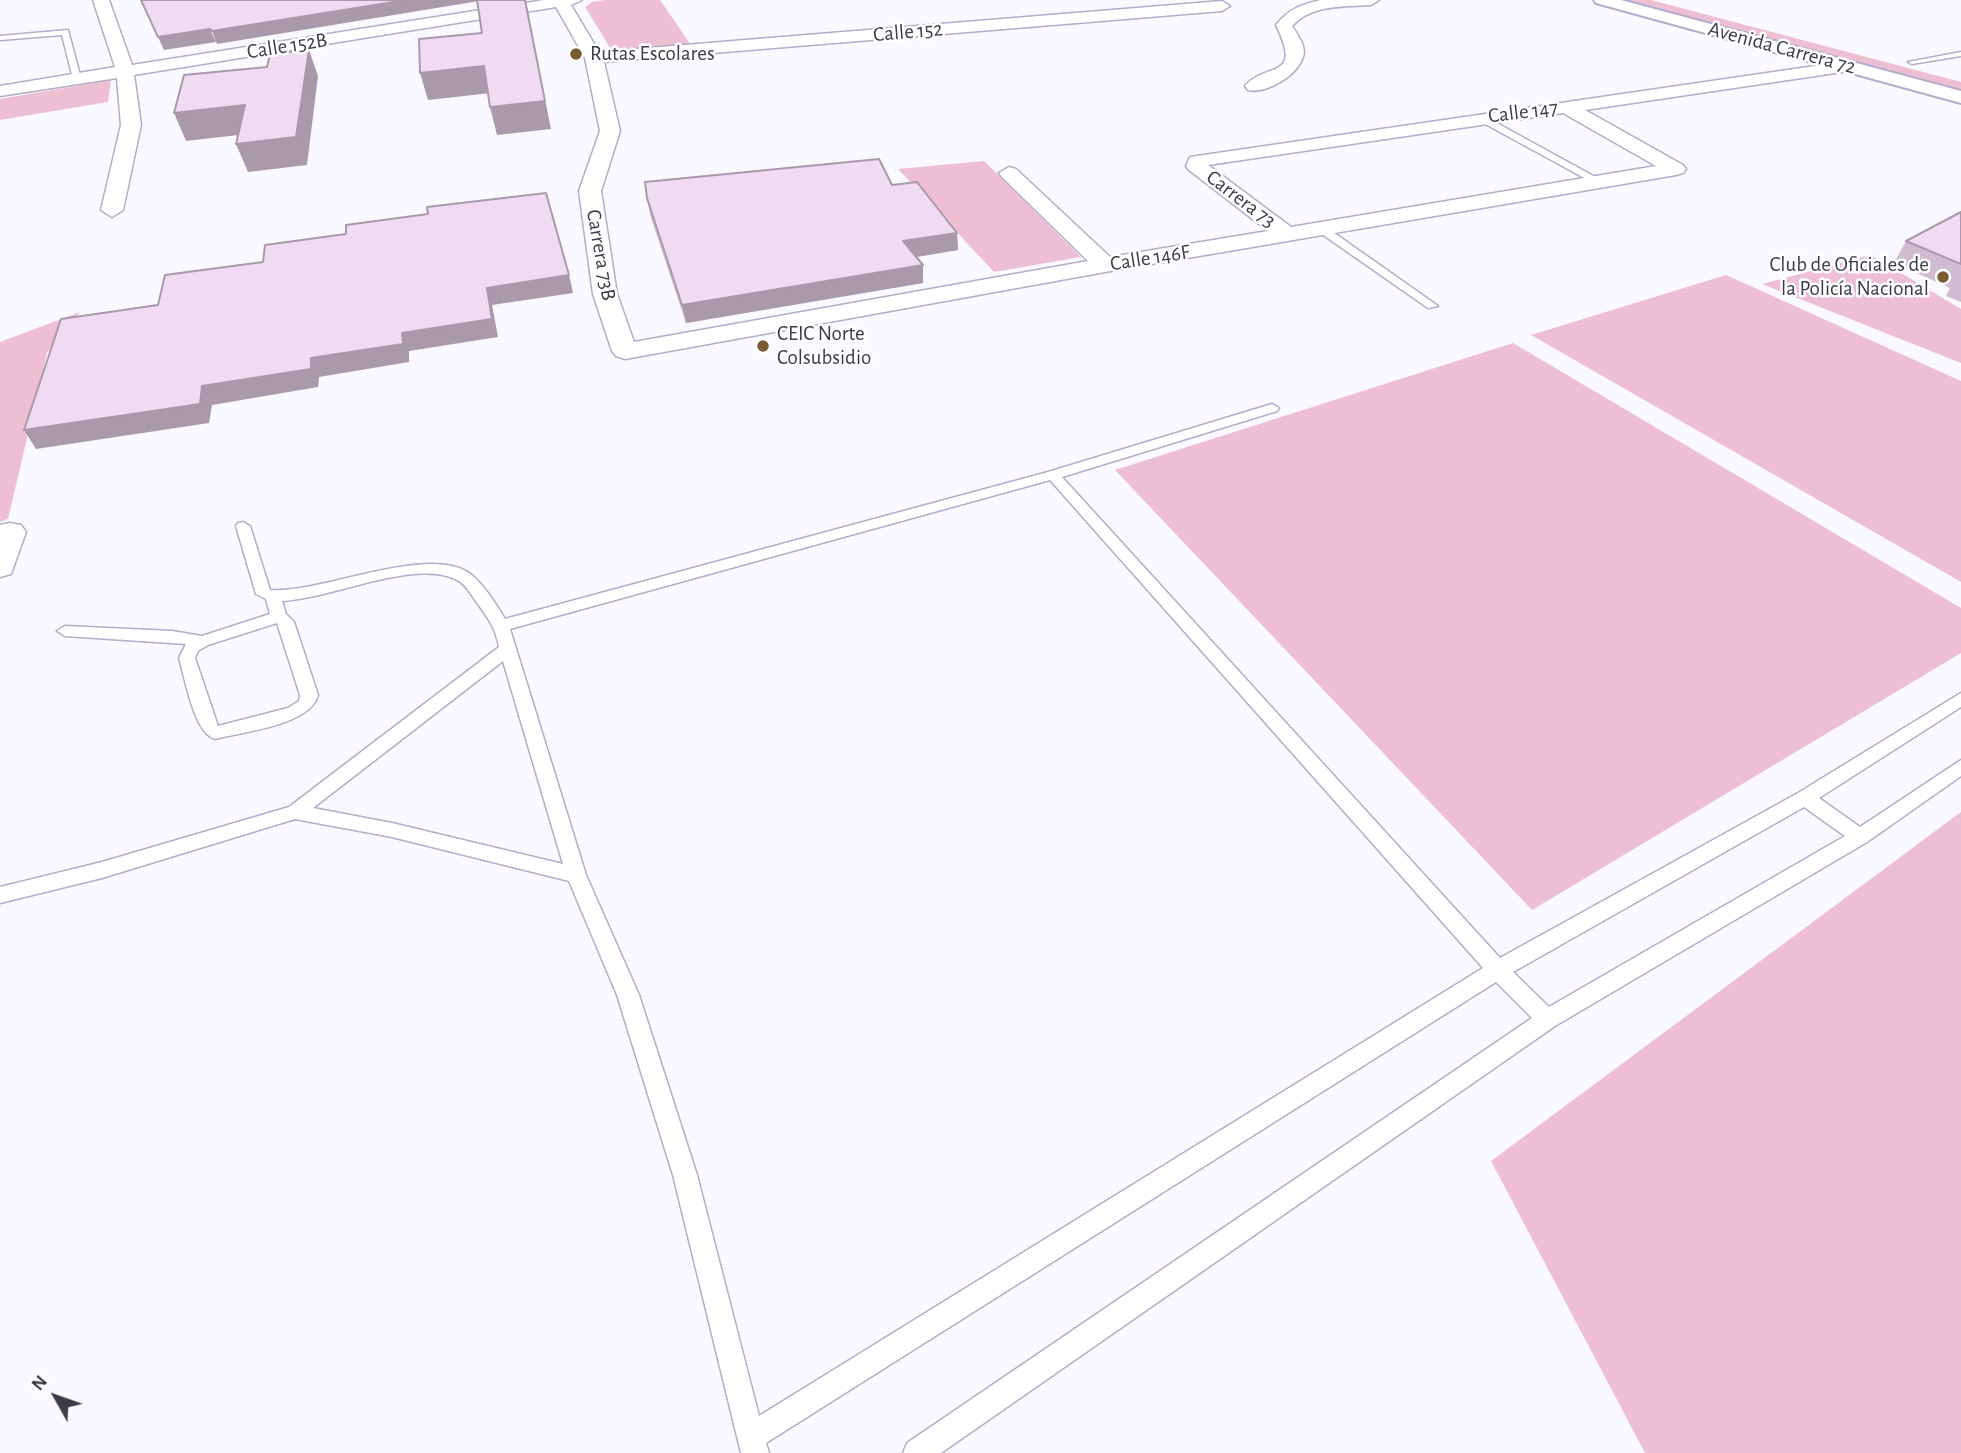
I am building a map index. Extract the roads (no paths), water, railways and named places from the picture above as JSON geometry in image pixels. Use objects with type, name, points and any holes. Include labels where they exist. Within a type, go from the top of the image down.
[{"type":"highway","name":"Avenida Carrera 72","points":[[1602,0],[1961,97]]},
{"type":"highway","points":[[1905,61],[1961,75]]},
{"type":"street","points":[[101,0],[125,71],[131,125],[112,210]]},
{"type":"street","points":[[1254,86],[1279,76],[1295,57],[1295,47],[1284,25],[1290,16],[1314,6],[1371,0]]},
{"type":"street","points":[[565,1],[594,58]]},
{"type":"street","name":"Calle 152B","points":[[0,91],[565,1]]},
{"type":"street","name":"Calle 152","points":[[594,58],[1222,6]]},
{"type":"street","name":"Carrera 73B","points":[[594,58],[610,131],[590,191],[605,294],[625,351]]},
{"type":"street","name":"Calle 147","points":[[1197,161],[1849,66]]},
{"type":"street","name":"Calle 146F","points":[[625,351],[1105,265],[1676,169],[1566,107]]},
{"type":"street","name":"Carrera 73","points":[[1197,161],[1196,166],[1289,236]]},
{"type":"street","points":[[1009,173],[1105,265]]},
{"type":"street","points":[[0,567],[5,533]]},
{"type":"lane","points":[[0,38],[65,32],[76,79]]},
{"type":"lane","points":[[1905,61],[1961,54]]},
{"type":"lane","points":[[1481,118],[1601,183]]},
{"type":"lane","points":[[1323,230],[1432,306]]},
{"type":"lane","points":[[504,625],[1053,475],[1272,408]]},
{"type":"lane","points":[[1053,475],[1498,971],[1547,1019]]},
{"type":"lane","points":[[243,526],[264,594],[273,596],[408,570],[442,571],[464,577],[504,625],[508,649],[576,875],[628,995],[685,1175],[753,1445],[1498,971],[1805,798],[1961,699]]},
{"type":"lane","points":[[273,596],[279,617],[286,622],[309,695],[307,704],[294,713],[215,733],[209,728],[187,658],[191,648],[202,641],[279,617]]},
{"type":"lane","points":[[65,631],[151,635],[202,641]]},
{"type":"lane","points":[[0,895],[102,870],[295,812],[508,649]]},
{"type":"lane","points":[[917,1453],[1547,1019],[1860,837],[1961,767]]},
{"type":"lane","points":[[1805,798],[1860,837]]},
{"type":"lane","points":[[295,812],[392,830],[576,875]]},
{"type":"place","name":"Rutas Escolares","points":[[576,54]]},
{"type":"place","name":"Club de Oficiales de la Policía Nacional","points":[[1943,277]]},
{"type":"place","name":"CEIC Norte Colsubsidio","points":[[763,346]]}]
